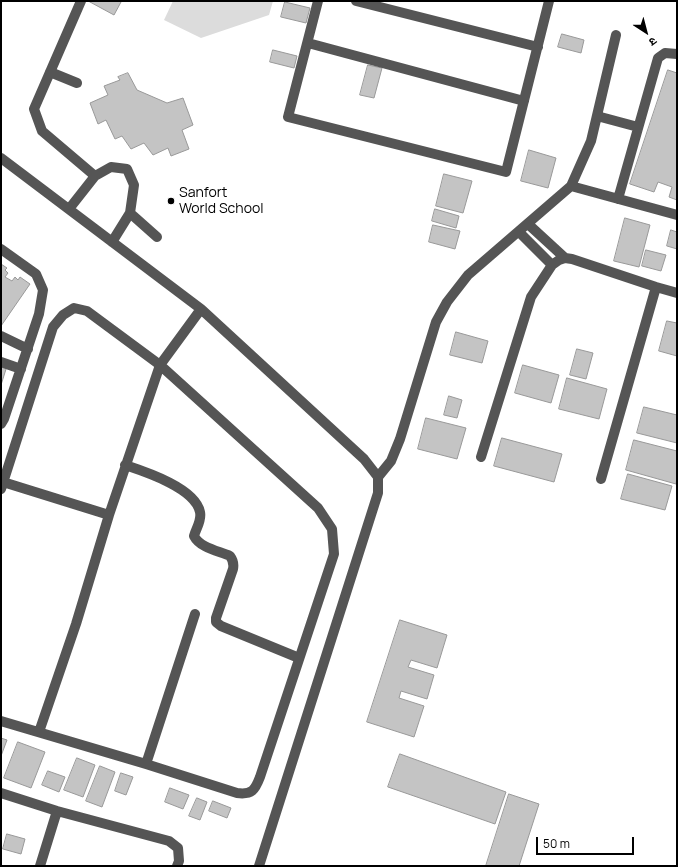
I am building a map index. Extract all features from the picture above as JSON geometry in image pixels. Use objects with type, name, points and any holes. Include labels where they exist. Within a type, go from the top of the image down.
[{"type":"street","points":[[81,1],[34,109],[42,131],[95,176]]},
{"type":"street","points":[[318,1],[288,117],[506,172],[550,1]]},
{"type":"street","points":[[356,1],[538,47]]},
{"type":"street","points":[[259,866],[378,493],[378,477],[391,460],[400,439],[436,322],[447,302],[468,275],[571,186],[591,141],[616,35]]},
{"type":"street","points":[[308,43],[524,101]]},
{"type":"street","points":[[618,199],[658,58],[666,53],[671,52],[677,54]]},
{"type":"street","points":[[50,72],[77,83]]},
{"type":"street","points":[[597,116],[638,127]]},
{"type":"street","points":[[1,158],[201,309],[364,459],[378,477]]},
{"type":"street","points":[[69,209],[95,176],[111,167],[127,169],[134,185],[130,213],[112,242]]},
{"type":"street","points":[[571,186],[677,215]]},
{"type":"street","points":[[130,213],[157,237]]},
{"type":"street","points":[[528,224],[565,258]]},
{"type":"street","points":[[519,232],[552,265]]},
{"type":"street","points":[[1,249],[36,274],[43,290],[39,314],[4,419],[1,424]]},
{"type":"street","points":[[481,458],[531,297],[552,265],[565,258],[572,259],[677,293]]},
{"type":"street","points":[[602,479],[656,287]]},
{"type":"street","points":[[1,721],[146,764],[237,794],[244,794],[256,788],[334,554],[332,529],[318,508],[160,365],[87,311],[74,308],[63,315],[53,327],[2,485],[108,515]]},
{"type":"street","points":[[39,732],[76,624],[108,515],[160,365],[201,309]]},
{"type":"street","points":[[1,336],[28,349]]},
{"type":"street","points":[[1,362],[21,369]]},
{"type":"street","points":[[125,465],[164,480],[192,498],[200,513],[200,521],[194,536],[196,541],[202,545],[230,556],[232,559],[234,564],[233,569],[216,618],[216,622],[220,626],[299,658]]},
{"type":"street","points":[[146,764],[196,614]]},
{"type":"street","points":[[1,793],[57,811],[169,841],[178,848],[179,861],[177,866]]},
{"type":"street","points":[[40,866],[57,811]]},
{"type":"shaded area","points":[[173,1],[273,1],[269,15],[201,38],[164,20]]},
{"type":"building","points":[[90,2],[121,2],[114,15]]},
{"type":"building","points":[[285,2],[310,8],[306,23],[281,17]]},
{"type":"building","points":[[562,34],[584,40],[581,53],[558,47]]},
{"type":"building","points":[[273,50],[297,56],[294,68],[270,62]]},
{"type":"building","points":[[368,65],[382,68],[374,98],[360,95]]},
{"type":"building","points":[[668,70],[677,73],[677,200],[669,197],[672,187],[658,182],[654,192],[630,184]]},
{"type":"building","points":[[128,73],[137,90],[167,103],[183,98],[193,125],[182,130],[189,149],[171,156],[168,148],[153,155],[144,143],[131,149],[122,136],[115,139],[106,120],[98,124],[90,103],[108,95],[104,86],[120,80],[118,77]]},
{"type":"building","points":[[529,150],[556,158],[548,188],[521,181]]},
{"type":"building","points":[[444,174],[472,181],[463,213],[436,206]]},
{"type":"building","points":[[435,209],[459,216],[456,228],[432,221]]},
{"type":"building","points":[[625,218],[650,225],[639,267],[614,261]]},
{"type":"building","points":[[433,225],[460,231],[455,249],[429,242]]},
{"type":"building","points":[[671,230],[677,232],[677,249],[667,246]]},
{"type":"building","points":[[646,250],[666,255],[661,271],[642,266]]},
{"type":"building","points":[[1,264],[7,268],[5,270],[8,273],[5,277],[12,281],[15,277],[18,280],[20,277],[30,284],[1,326]]},
{"type":"building","points":[[667,321],[677,323],[677,356],[659,351]]},
{"type":"building","points":[[456,332],[488,341],[482,363],[450,355]]},
{"type":"building","points":[[577,349],[593,353],[586,379],[570,375]]},
{"type":"building","points":[[1,365],[7,366],[1,385]]},
{"type":"building","points":[[523,365],[559,375],[551,403],[515,393]]},
{"type":"building","points":[[567,378],[607,389],[599,419],[559,409]]},
{"type":"building","points":[[449,396],[462,400],[457,418],[444,415]]},
{"type":"building","points":[[644,407],[677,415],[677,443],[637,433]]},
{"type":"building","points":[[426,418],[466,428],[457,459],[418,449]]},
{"type":"building","points":[[502,438],[562,454],[554,482],[494,466]]},
{"type":"building","points":[[634,440],[677,451],[676,484],[626,470]]},
{"type":"building","points":[[628,474],[672,486],[665,510],[621,499]]},
{"type":"building","points":[[400,620],[447,635],[437,668],[411,660],[408,667],[434,675],[427,699],[401,691],[399,698],[424,706],[414,737],[367,722]]},
{"type":"building","points":[[1,738],[7,740],[1,756]]},
{"type":"building","points":[[18,742],[45,752],[31,788],[4,778]]},
{"type":"building","points":[[400,754],[506,792],[495,824],[388,787]]},
{"type":"building","points":[[77,758],[95,765],[83,797],[64,790]]},
{"type":"building","points":[[100,766],[115,772],[102,807],[86,801]]},
{"type":"building","points":[[48,771],[65,777],[59,792],[42,785]]},
{"type":"building","points":[[121,773],[133,777],[126,795],[115,791]]},
{"type":"building","points":[[170,788],[189,795],[183,809],[165,802]]},
{"type":"building","points":[[509,794],[539,804],[519,866],[486,866]]},
{"type":"building","points":[[197,798],[207,802],[200,820],[189,816]]},
{"type":"building","points":[[213,801],[231,808],[227,818],[209,811]]},
{"type":"building","points":[[7,834],[25,839],[21,854],[3,849]]},
{"type":"place","name":"Sanfort World School","points":[[171,201]]}]
